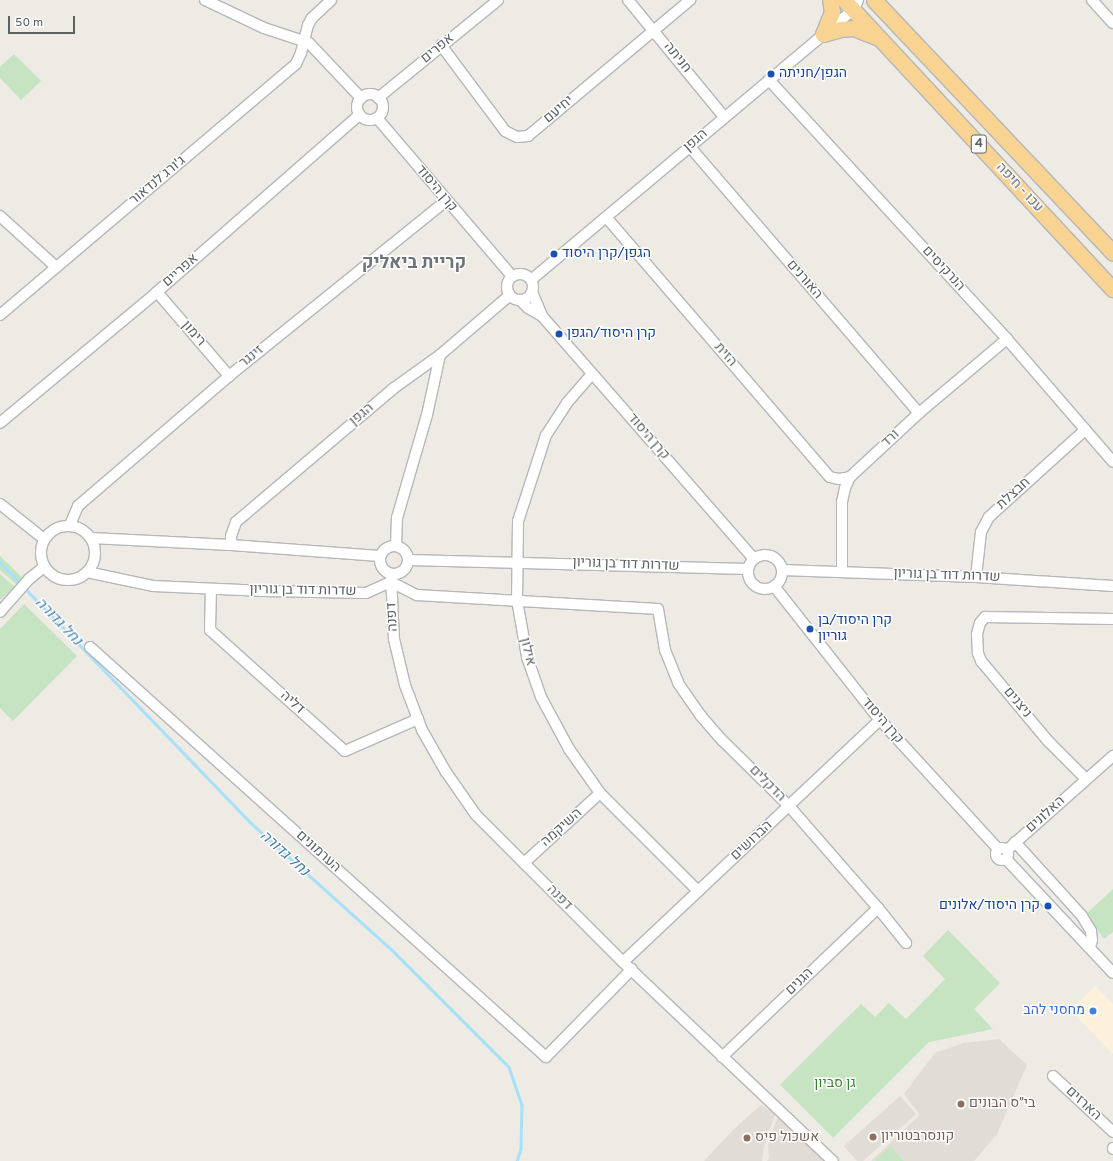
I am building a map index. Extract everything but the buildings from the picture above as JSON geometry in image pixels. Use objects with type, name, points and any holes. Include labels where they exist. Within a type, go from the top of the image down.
[{"type":"highway","points":[[823,34],[832,12],[830,0]]},
{"type":"highway","name":"עכו - חיפה","points":[[874,0],[1113,253]]},
{"type":"highway","name":"עכו - חיפה","points":[[852,3],[880,39],[1113,289]]},
{"type":"highway","points":[[823,34],[841,29],[853,28],[880,39]]},
{"type":"street","points":[[205,0],[264,28],[304,40],[316,49],[360,98]]},
{"type":"street","name":"ג'ורג לנדאור","points":[[0,315],[291,69],[299,59],[312,18],[331,0]]},
{"type":"street","name":"אפרים","points":[[378,98],[498,0]]},
{"type":"street","name":"חניתה","points":[[628,0],[655,31],[724,117]]},
{"type":"street","name":"יחיעם","points":[[442,45],[505,131],[517,137],[528,136],[655,31],[690,0]]},
{"type":"street","points":[[1092,0],[1113,23]]},
{"type":"street","name":"הגפן","points":[[531,280],[823,34],[852,3]]},
{"type":"street","name":"הנרקיסים","points":[[769,80],[1007,339],[1113,462]]},
{"type":"street","points":[[371,94],[378,98],[382,108],[377,118],[365,120],[359,115],[357,106],[360,98],[371,94]]},
{"type":"street","name":"אפריים","points":[[0,423],[157,292],[359,115]]},
{"type":"street","name":"קרן היסוד","points":[[377,118],[446,201],[512,276]]},
{"type":"street","name":"האורנים","points":[[690,147],[919,413]]},
{"type":"street","name":"זינגר","points":[[70,525],[78,506],[229,376],[446,201]]},
{"type":"street","points":[[0,216],[56,267]]},
{"type":"street","name":"הזית","points":[[606,217],[830,477],[839,479],[850,477]]},
{"type":"street","points":[[524,274],[531,280],[532,292],[527,298],[520,300],[510,295],[507,283],[512,276],[524,274]]},
{"type":"street","name":"רימון","points":[[157,292],[229,376]]},
{"type":"street","name":"קרן היסוד","points":[[532,292],[542,316],[754,559]]},
{"type":"street","name":"הגפן","points":[[231,545],[231,536],[236,522],[394,388],[440,355],[510,295]]},
{"type":"street","name":"קרן היסוד","points":[[520,300],[528,308],[542,316]]},
{"type":"street","name":"ורד","points":[[842,572],[842,502],[845,488],[850,477],[919,413],[1007,339]]},
{"type":"street","points":[[396,546],[397,518],[427,415],[440,355]]},
{"type":"street","name":"אילון","points":[[592,374],[567,403],[546,435],[518,521],[517,600],[526,657],[541,697],[569,749],[600,793],[698,891]]},
{"type":"street","name":"חבצלת","points":[[976,576],[981,532],[989,517],[1085,430]]},
{"type":"street","points":[[0,504],[44,539]]},
{"type":"street","points":[[70,525],[78,527],[91,538],[95,547],[93,565],[88,572],[77,579],[64,580],[49,573],[44,567],[40,553],[44,539],[55,528],[70,525]]},
{"type":"street","points":[[91,538],[231,545],[380,556]]},
{"type":"street","points":[[391,578],[404,570],[408,560],[403,549],[396,546],[388,547],[380,556],[380,563],[391,578],[417,596],[517,600]]},
{"type":"street","points":[[764,555],[778,561],[782,570],[779,581],[774,586],[764,589],[754,585],[748,575],[748,569],[754,559],[764,555]]},
{"type":"street","name":"שדרות דוד בן גוריון","points":[[408,560],[517,561],[748,569]]},
{"type":"street","points":[[0,612],[16,593],[44,567]]},
{"type":"street","name":"שדרות דוד בן גוריון","points":[[782,570],[976,576],[1113,586]]},
{"type":"street","name":"שדרות דוד בן גוריון","points":[[88,572],[153,586],[366,593],[391,578]]},
{"type":"street","name":"דפנה","points":[[391,578],[394,639],[405,685],[422,730],[446,772],[476,815],[632,970],[833,1161]]},
{"type":"street","name":"קרן היסוד","points":[[774,586],[880,720],[1113,972]]},
{"type":"street","name":"דליה","points":[[211,589],[210,630],[345,751],[418,719]]},
{"type":"street","name":"הדקלים","points":[[517,600],[658,609],[665,650],[678,683],[701,716],[723,741],[789,806],[878,908],[906,943]]},
{"type":"street","name":"ניצנים","points":[[1086,779],[1048,741],[981,661],[978,653],[977,634],[980,623],[986,617],[1113,619]]},
{"type":"street","name":"הערמונים","points":[[90,647],[546,1057],[632,970]]},
{"type":"street","name":"הברושים","points":[[624,962],[880,720]]},
{"type":"street","name":"האלונים","points":[[1003,853],[1113,756]]},
{"type":"street","name":"השיקמה","points":[[524,863],[600,793]]},
{"type":"street","points":[[1015,842],[1082,916],[1091,931],[1092,940],[1090,947]]},
{"type":"street","name":"הגנים","points":[[722,1056],[878,908]]},
{"type":"street","name":"הארזים","points":[[1053,1076],[1113,1132]]},
{"type":"shaded area","points":[[1095,986],[1113,1004],[1113,1054],[1070,1010]]},
{"type":"shaded area","name":"בי״ס הבונים","points":[[999,1039],[1027,1065],[997,1134],[974,1161],[871,1161],[920,1115],[904,1094],[935,1053],[964,1043]]},
{"type":"shaded area","name":"קונסרבטוריון","points":[[900,1096],[916,1114],[863,1161],[857,1161],[844,1146]]},
{"type":"shaded area","name":"אשכול פיס","points":[[761,1105],[775,1114],[764,1146],[762,1161],[704,1161],[734,1129]]},
{"type":"shaded area","points":[[778,1116],[824,1161],[767,1161],[769,1158],[768,1144]]},
{"type":"green space","points":[[14,54],[41,81],[21,100],[0,78],[0,67]]},
{"type":"green space","points":[[0,556],[22,577],[16,584],[0,570]]},
{"type":"green space","points":[[0,574],[15,587],[0,600]]},
{"type":"green space","points":[[24,604],[77,656],[13,721],[0,708],[0,629]]},
{"type":"green space","points":[[1113,889],[1113,932],[1104,939],[1085,915]]},
{"type":"green space","name":"גן סביון","points":[[948,930],[1000,983],[974,1009],[993,1029],[929,1042],[833,1138],[780,1085],[861,1004],[875,1017],[889,1003],[906,1019],[945,979],[923,956]]},
{"type":"green space","points":[[890,1146],[904,1161],[875,1161]]},
{"type":"waterway","name":"נחל גדורה","points":[[0,562],[21,584]]},
{"type":"waterway","name":"נחל גדורה","points":[[24,587],[250,822],[392,950],[509,1067],[522,1105],[521,1149],[517,1161]]},
{"type":"place","name":"הגפן/חניתה","points":[[771,74]]},
{"type":"place","name":"הגפן/קרן היסוד","points":[[554,254]]},
{"type":"place","name":"קרן היסוד/הגפן","points":[[559,334]]},
{"type":"place","name":"קרן היסוד/בן גוריון","points":[[810,629]]},
{"type":"place","name":"קרן היסוד/אלונים","points":[[1048,906]]},
{"type":"place","name":"מחסני להב","points":[[1093,1011]]},
{"type":"place","name":"בי״ס הבונים","points":[[961,1104]]},
{"type":"place","name":"קונסרבטוריון","points":[[873,1137]]},
{"type":"place","name":"אשכול פיס","points":[[747,1138]]},
{"type":"district","name":"קריית ביאליק","points":[[414,264]]}]
